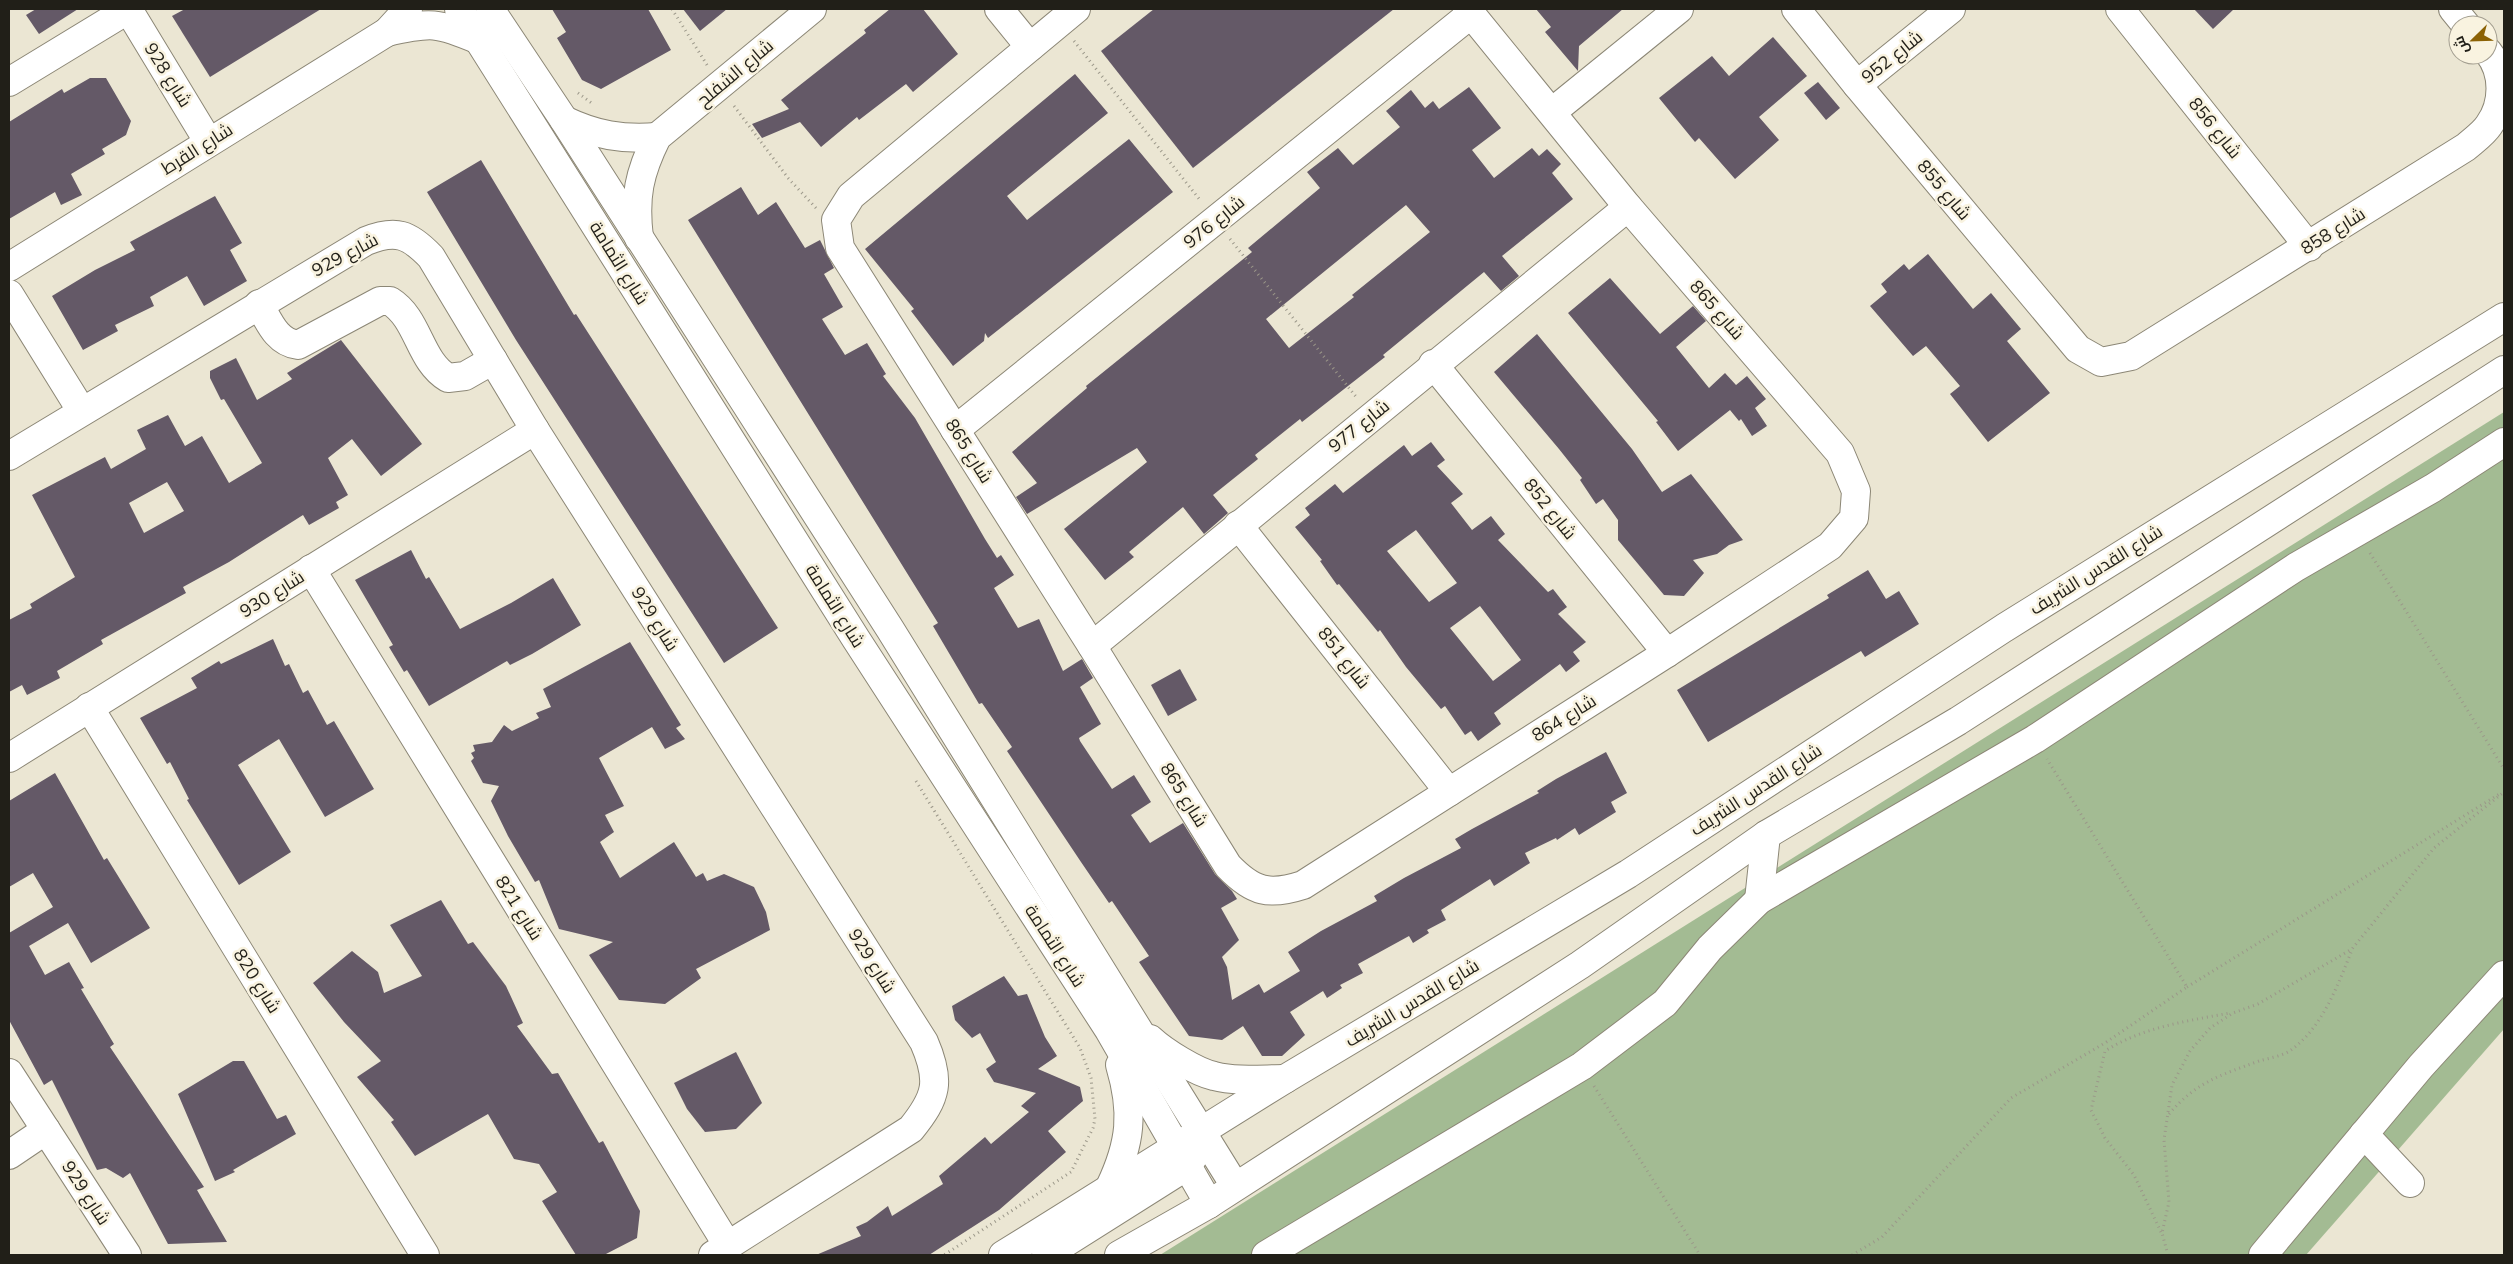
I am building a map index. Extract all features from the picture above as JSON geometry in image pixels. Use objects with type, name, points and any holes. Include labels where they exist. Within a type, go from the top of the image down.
[{"type":"street","name":"شارع 928","points":[[12,74],[128,9],[208,141]]},
{"type":"street","name":"شارع القرط","points":[[9,267],[208,141],[387,32],[408,9]]},
{"type":"street","name":"شارع الثمامة","points":[[459,9],[850,630],[1109,1030],[1209,1204]]},
{"type":"street","name":"شارع الثمامة","points":[[490,9],[564,120],[890,629],[1235,1186]]},
{"type":"street","name":"شارع الشفلح","points":[[640,241],[636,214],[637,187],[645,161],[657,137],[812,9]]},
{"type":"street","points":[[999,9],[1030,47]]},
{"type":"street","points":[[1552,112],[1679,9]]},
{"type":"street","name":"شارع 855","points":[[1796,9],[1856,85],[2078,349],[2101,362]]},
{"type":"street","name":"شارع 952","points":[[1856,85],[1951,9]]},
{"type":"street","name":"شارع 856","points":[[2120,9],[2309,247]]},
{"type":"street","name":"شارع 865","points":[[1469,11],[1628,207],[1840,453],[1856,491],[1854,518]]},
{"type":"street","name":"شارع 976","points":[[955,430],[1216,220],[1469,11]]},
{"type":"street","points":[[836,220],[851,196],[1068,16]]},
{"type":"street","name":"شارع القرط","points":[[387,32],[427,24],[439,25],[478,40]]},
{"type":"street","name":"شارع 858","points":[[2101,362],[2130,356],[2309,247],[2466,147],[2489,126],[2500,105],[2500,79],[2494,65]]},
{"type":"street","points":[[564,120],[586,131],[609,137],[633,139],[657,137]]},
{"type":"street","name":"شارع 977","points":[[1092,646],[1433,364],[1628,207]]},
{"type":"street","name":"شارع 865","points":[[836,220],[840,248],[1092,646],[1228,866],[1242,881],[1260,890]]},
{"type":"street","name":"شارع 929","points":[[9,456],[81,410],[366,240],[382,234],[399,234],[416,242],[430,256],[535,430],[924,1042],[933,1064],[935,1088],[928,1108],[911,1129],[721,1251]]},
{"type":"street","points":[[9,294],[81,410]]},
{"type":"street","points":[[259,304],[281,339],[289,344],[298,345],[380,301],[390,301],[404,312],[431,364],[439,373],[448,378],[466,376],[493,360]]},
{"type":"street","name":"شارع القدس الشريف","points":[[1003,1255],[1110,1186],[1181,1156],[1202,1132],[1285,1079],[1628,874],[2004,628],[2504,317]]},
{"type":"street","name":"شارع 852","points":[[1433,364],[1667,653]]},
{"type":"street","points":[[1119,1255],[1209,1204],[1580,965],[1766,834],[1958,720],[2504,370]]},
{"type":"street","name":"شارع 930","points":[[9,758],[535,430]]},
{"type":"street","points":[[1266,1255],[1582,1066],[1665,1003],[1710,948],[1759,900],[2034,739],[2296,567],[2358,533],[2504,442]]},
{"type":"street","name":"شارع 864","points":[[1260,890],[1281,892],[1303,885],[1667,653],[1830,546],[1854,518]]},
{"type":"street","name":"شارع 851","points":[[1238,525],[1449,792]]},
{"type":"street","name":"شارع 821","points":[[311,569],[721,1251]]},
{"type":"street","name":"شارع 820","points":[[89,707],[426,1255]]},
{"type":"street","points":[[1759,900],[1766,834]]},
{"type":"street","points":[[2263,1255],[2422,1066],[2504,975]]},
{"type":"street","points":[[1137,1027],[1172,1056],[1212,1076],[1237,1080],[1285,1079]]},
{"type":"street","points":[[1109,1030],[1127,1087],[1129,1127],[1126,1147],[1110,1186]]},
{"type":"street","name":"شارع 929","points":[[9,1073],[127,1255]]},
{"type":"street","points":[[9,1155],[46,1130]]},
{"type":"street","points":[[2364,1134],[2410,1183]]},
{"type":"street","points":[[1046,1255],[1181,1156]]},
{"type":"path","points":[[672,9],[719,86],[803,197],[836,220]]},
{"type":"path","points":[[1068,16],[1216,220],[1372,416]]},
{"type":"path","points":[[2358,533],[2504,769]]},
{"type":"path","points":[[2034,739],[2187,987]]},
{"type":"path","points":[[1852,1255],[1882,1237],[2011,1098],[2105,1043],[2187,987],[2504,792]]},
{"type":"path","points":[[2168,1115],[2184,1096],[2212,1079],[2291,1050],[2312,1029],[2336,988],[2352,949],[2434,848],[2504,792]]},
{"type":"path","points":[[2168,1255],[2162,1233],[2134,1176],[2105,1138],[2091,1110],[2105,1051],[2118,1043],[2169,1024],[2233,1013],[2258,1004],[2352,949]]},
{"type":"path","points":[[2162,1233],[2169,1202],[2164,1140],[2172,1085],[2190,1050],[2210,1028],[2233,1013]]},
{"type":"path","points":[[1582,1066],[1700,1255]]},
{"type":"path","points":[[944,1255],[1071,1172],[1093,1128],[1095,1119]]},
{"type":"green space","points":[[2504,412],[2504,1029],[2306,1255],[1160,1255]]},
{"type":"building","points":[[36,9],[78,9],[39,34],[26,15]]},
{"type":"building","points":[[185,9],[321,9],[210,77],[172,16]]},
{"type":"building","points":[[552,9],[648,9],[671,50],[601,89],[582,80],[557,38],[566,32]]},
{"type":"building","points":[[683,9],[727,9],[700,31]]},
{"type":"building","points":[[890,9],[923,9],[958,54],[913,92],[906,84],[859,120],[857,117],[821,147],[800,122],[762,138],[752,124],[789,109],[781,100],[866,33],[864,30]]},
{"type":"building","points":[[1154,9],[1394,9],[1193,168],[1101,51]]},
{"type":"building","points":[[1536,9],[1623,9],[1579,46],[1578,71],[1545,32],[1551,27]]},
{"type":"building","points":[[2194,9],[2234,9],[2213,29]]},
{"type":"building","points":[[1773,37],[1807,76],[1759,117],[1779,140],[1735,179],[1699,138],[1695,142],[1659,98],[1712,56],[1729,76]]},
{"type":"building","points":[[1075,74],[1108,113],[1007,196],[1027,220],[1129,139],[1173,192],[988,338],[985,333],[984,341],[953,366],[911,311],[914,309],[865,249]]},
{"type":"building","points":[[90,78],[106,78],[131,121],[126,135],[102,149],[105,154],[71,174],[82,195],[61,205],[55,192],[9,219],[9,122],[62,89],[64,93]]},
{"type":"building","points":[[1818,82],[1840,108],[1826,120],[1804,93]]},
{"type":"building","points":[[1469,87],[1501,128],[1472,150],[1494,178],[1532,148],[1539,156],[1547,149],[1561,164],[1552,173],[1573,199],[1502,256],[1519,276],[1501,291],[1484,272],[1383,355],[1385,357],[1302,422],[1300,419],[1255,455],[1258,459],[1213,495],[1228,513],[1204,534],[1183,507],[1129,552],[1134,557],[1105,580],[1064,529],[1147,462],[1137,448],[1027,514],[1016,497],[1037,483],[1012,452],[1087,388],[1086,386],[1252,252],[1248,248],[1320,188],[1307,172],[1338,148],[1353,165],[1400,127],[1386,111],[1411,90],[1425,108],[1433,101],[1439,109]],"holes":[[[1406,205],[1430,232],[1352,295],[1354,297],[1289,348],[1266,319]]]},
{"type":"building","points":[[481,160],[574,315],[576,314],[778,628],[724,663],[516,340],[427,192]]},
{"type":"building","points":[[741,187],[758,215],[776,202],[805,248],[820,240],[834,268],[824,274],[843,307],[822,319],[845,355],[867,343],[886,374],[883,376],[915,418],[985,539],[997,558],[1001,555],[1014,575],[994,588],[1018,628],[1039,619],[1063,671],[1082,659],[1093,678],[1080,687],[1101,724],[1079,738],[1112,789],[1134,775],[1151,802],[1131,815],[1150,843],[1183,823],[1215,874],[1232,891],[1237,899],[1221,908],[1239,940],[1222,957],[1227,967],[1232,1000],[1259,984],[1264,993],[1300,971],[1288,952],[1321,931],[1377,901],[1374,896],[1461,848],[1455,839],[1539,793],[1537,791],[1556,779],[1606,752],[1627,793],[1611,802],[1616,812],[1579,835],[1575,828],[1557,840],[1556,838],[1525,853],[1530,863],[1494,886],[1490,879],[1441,910],[1446,920],[1427,930],[1429,933],[1413,943],[1409,936],[1358,964],[1363,973],[1340,985],[1342,988],[1327,998],[1323,991],[1290,1012],[1305,1035],[1282,1056],[1262,1056],[1243,1026],[1222,1040],[1189,1036],[1139,962],[1149,956],[1112,901],[1109,903],[1007,751],[1012,747],[982,703],[979,704],[933,626],[938,623],[688,220]]},
{"type":"building","points":[[215,196],[242,243],[230,250],[247,281],[204,306],[187,276],[150,297],[154,306],[115,325],[118,331],[83,350],[52,296],[95,270],[135,250],[130,242]]},
{"type":"building","points":[[1928,254],[1973,309],[1991,293],[2021,329],[2007,341],[2050,393],[1988,442],[1950,394],[1960,386],[1926,346],[1913,356],[1870,306],[1887,292],[1881,284],[1904,264],[1909,270]]},
{"type":"building","points":[[1610,278],[1660,334],[1693,306],[1706,321],[1676,347],[1709,388],[1725,373],[1736,385],[1747,376],[1766,399],[1755,408],[1767,426],[1752,436],[1741,419],[1739,421],[1730,410],[1678,451],[1656,422],[1658,421],[1568,313]]},
{"type":"building","points":[[1537,334],[1632,449],[1662,492],[1691,474],[1743,540],[1729,545],[1717,554],[1693,560],[1704,573],[1684,596],[1664,595],[1618,540],[1618,520],[1603,499],[1596,504],[1580,480],[1582,478],[1494,372]]},
{"type":"building","points":[[341,340],[422,444],[381,476],[352,439],[328,458],[348,495],[336,502],[339,508],[309,525],[303,515],[229,562],[183,587],[186,593],[101,640],[103,644],[57,671],[60,678],[27,695],[22,685],[9,692],[9,620],[32,608],[30,604],[75,577],[32,495],[105,457],[111,469],[146,449],[137,430],[168,415],[185,446],[202,436],[229,483],[262,463],[224,399],[221,400],[210,378],[210,371],[236,358],[257,400],[292,379],[287,373]],"holes":[[[167,482],[184,511],[144,533],[129,503]]]},
{"type":"building","points":[[1431,442],[1445,460],[1437,466],[1463,494],[1451,503],[1472,530],[1491,516],[1505,534],[1498,540],[1548,592],[1553,589],[1567,607],[1558,614],[1586,642],[1573,652],[1580,661],[1566,672],[1560,664],[1494,713],[1501,724],[1478,741],[1471,731],[1465,735],[1445,706],[1441,709],[1406,667],[1380,630],[1378,632],[1339,584],[1337,585],[1320,561],[1322,560],[1295,527],[1310,515],[1305,508],[1335,484],[1343,493],[1404,445],[1412,456]],"holes":[[[1416,530],[1457,583],[1429,602],[1387,551]],[[1480,606],[1521,660],[1493,681],[1450,628]]]},
{"type":"building","points":[[411,550],[426,579],[429,577],[460,629],[511,603],[553,578],[581,625],[510,665],[507,661],[429,706],[407,670],[404,672],[389,647],[393,645],[355,580]]},
{"type":"building","points":[[1868,570],[1886,599],[1899,591],[1919,624],[1865,657],[1861,651],[1708,742],[1677,690],[1829,598],[1827,595]]},
{"type":"building","points":[[273,639],[285,666],[289,664],[303,693],[308,690],[327,725],[334,721],[374,789],[325,817],[279,739],[238,765],[291,852],[239,885],[187,800],[189,799],[170,762],[167,764],[140,718],[197,688],[191,678],[219,661],[221,664]]},
{"type":"building","points":[[630,642],[681,725],[676,728],[685,739],[665,749],[652,727],[599,758],[624,806],[605,815],[614,832],[600,842],[620,878],[674,842],[696,877],[703,873],[707,881],[724,874],[754,887],[766,912],[770,930],[696,969],[701,978],[665,1004],[619,1000],[589,955],[613,942],[559,929],[539,880],[535,882],[508,836],[491,801],[499,786],[483,783],[471,761],[474,758],[471,753],[475,751],[473,745],[492,742],[504,725],[512,731],[539,718],[536,713],[551,707],[543,689]]},
{"type":"building","points":[[1180,669],[1197,700],[1168,716],[1151,685]]},
{"type":"building","points":[[55,773],[104,860],[107,858],[150,928],[91,963],[68,923],[29,946],[45,975],[69,962],[84,988],[81,989],[114,1044],[110,1047],[204,1187],[197,1190],[227,1242],[168,1244],[130,1173],[123,1178],[106,1168],[97,1170],[52,1080],[44,1085],[9,1020],[9,933],[53,907],[33,873],[9,887],[9,801]]},
{"type":"building","points":[[441,900],[468,944],[473,942],[506,986],[523,1023],[517,1026],[552,1074],[558,1073],[599,1143],[603,1141],[640,1211],[637,1238],[604,1255],[576,1255],[542,1201],[557,1192],[539,1164],[514,1159],[488,1114],[415,1156],[391,1122],[394,1120],[357,1077],[381,1061],[344,1022],[313,983],[352,951],[378,972],[384,993],[422,976],[390,925]]},
{"type":"building","points":[[1004,976],[1018,996],[1027,994],[1045,1037],[1057,1056],[1038,1069],[1080,1087],[1083,1101],[1048,1131],[1066,1152],[999,1210],[929,1255],[816,1255],[861,1236],[856,1227],[867,1222],[888,1206],[892,1216],[943,1184],[939,1176],[985,1137],[991,1144],[1029,1112],[1021,1106],[1036,1093],[994,1082],[986,1069],[996,1062],[980,1033],[972,1038],[955,1020],[952,1006]]},
{"type":"building","points":[[736,1052],[762,1103],[736,1129],[705,1132],[687,1109],[674,1083]]},
{"type":"building","points":[[233,1061],[244,1061],[277,1119],[286,1115],[296,1134],[233,1170],[235,1172],[215,1181],[178,1094]]}]
